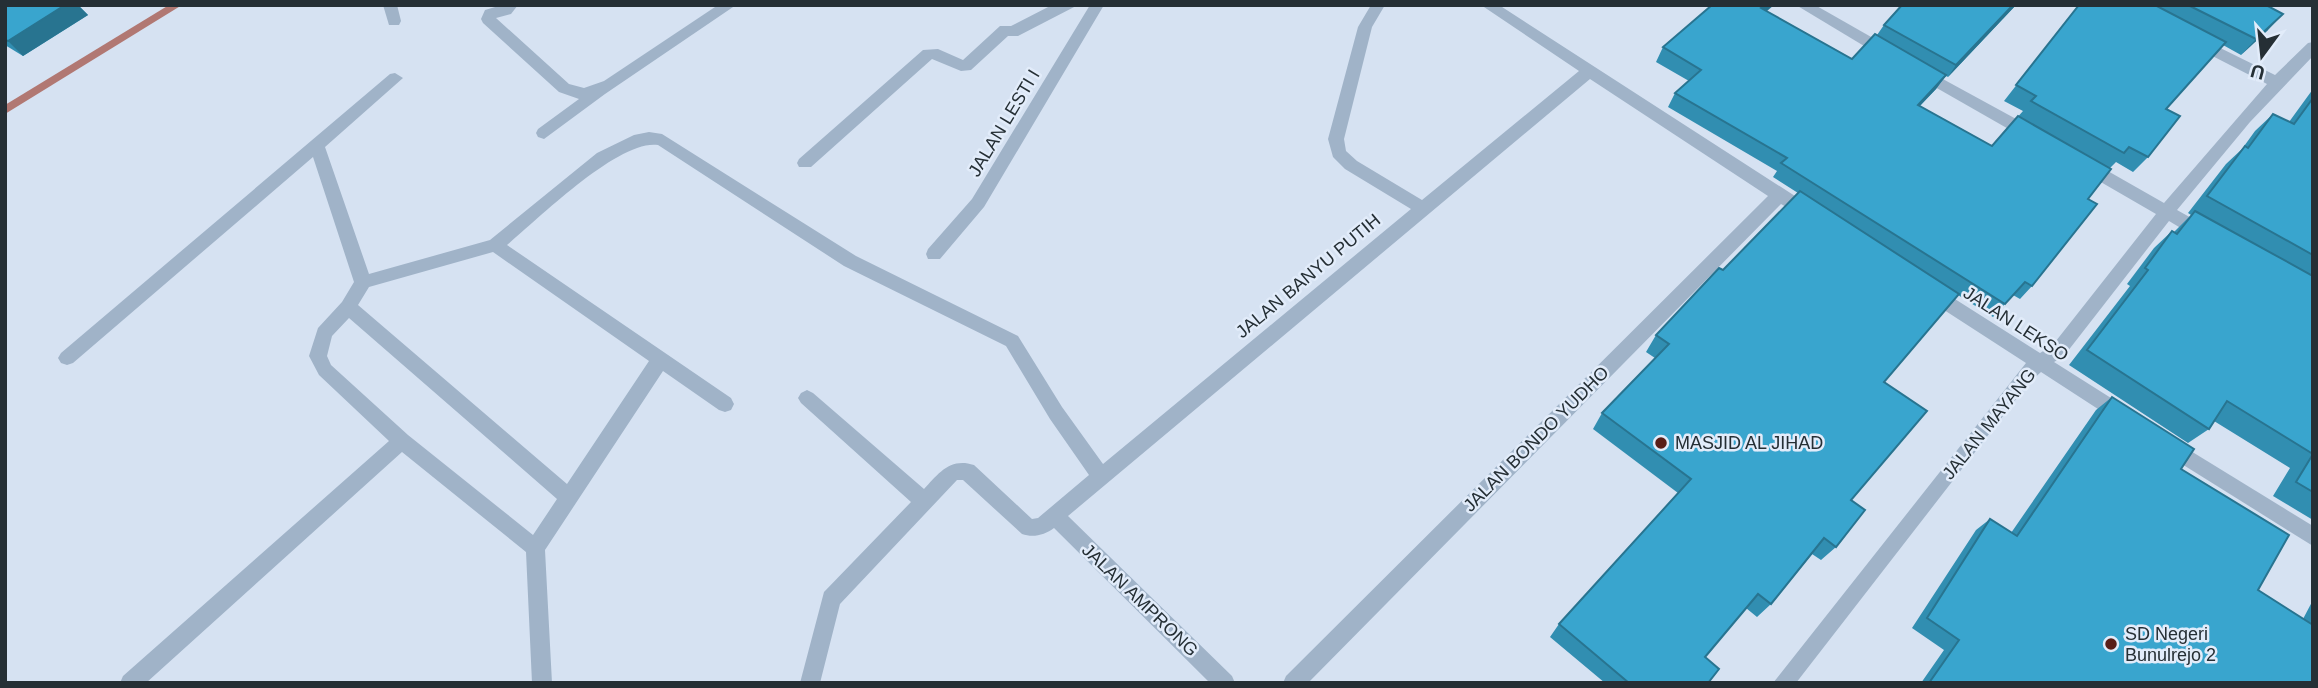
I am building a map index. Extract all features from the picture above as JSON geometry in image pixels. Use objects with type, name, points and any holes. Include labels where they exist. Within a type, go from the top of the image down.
[{"type":"street","points":[[390,5],[394,21]]},
{"type":"street","points":[[511,5],[506,10],[490,14],[488,19],[564,88],[580,94],[598,92]]},
{"type":"street","points":[[544,133],[598,92],[729,5]]},
{"type":"street","points":[[805,163],[930,52],[958,66],[966,66],[1005,30],[1013,32],[1053,10],[1071,5]]},
{"type":"street","name":"JALAN LESTI I","points":[[934,254],[978,203],[1097,5]]},
{"type":"street","points":[[1378,5],[1365,27],[1336,139],[1339,153],[1350,166],[1422,208]]},
{"type":"street","points":[[1488,5],[1824,224]]},
{"type":"street","points":[[1803,5],[2046,143]]},
{"type":"street","points":[[2182,35],[2276,82]]},
{"type":"street","name":"JALAN MAYANG","points":[[1783,683],[2021,380],[2039,362],[2058,351],[2167,212],[2276,82],[2313,47]]},
{"type":"street","name":"JALAN BANYU PUTIH","points":[[1056,517],[1101,476],[1590,70]]},
{"type":"street","points":[[67,358],[395,78]]},
{"type":"street","points":[[535,548],[402,442],[325,370],[318,356],[324,333],[348,307],[363,282],[495,245],[603,158],[634,141],[649,138],[662,140],[850,261],[1012,341],[1056,413],[1101,476]]},
{"type":"street","points":[[317,146],[363,282]]},
{"type":"street","points":[[2070,157],[2216,240]]},
{"type":"street","name":"JALAN BONDO YUDHO","points":[[1293,683],[1779,195]]},
{"type":"street","points":[[495,245],[725,404]]},
{"type":"street","name":"JALAN LEKSO","points":[[1915,282],[2313,537]]},
{"type":"street","points":[[348,307],[569,497]]},
{"type":"street","points":[[542,683],[535,548],[660,360]]},
{"type":"street","points":[[807,398],[924,501]]},
{"type":"street","points":[[130,683],[402,442]]},
{"type":"street","points":[[810,683],[831,599],[952,472],[963,470],[1029,528],[1035,529],[1056,517]]},
{"type":"street","name":"JALAN AMPRONG","points":[[1056,517],[1225,683]]},
{"type":"building","points":[[5,5],[65,5],[8,41],[5,40]]},
{"type":"building","points":[[1712,5],[1765,5],[1761,8],[1852,59],[1875,34],[1946,75],[1918,105],[1992,146],[2018,116],[2111,169],[2088,199],[2097,204],[2032,286],[2025,282],[2005,304],[1781,163],[1787,158],[1675,93],[1701,70],[1663,47]]},
{"type":"building","points":[[1902,5],[2013,5],[1956,65],[1884,25]]},
{"type":"building","points":[[2079,5],[2155,5],[2226,42],[2166,109],[2180,116],[2148,157],[2129,147],[2124,153],[2031,101],[2036,96],[2016,85]]},
{"type":"building","points":[[2188,5],[2266,5],[2283,14],[2256,39]]},
{"type":"building","points":[[2313,98],[2313,255],[2207,196],[2273,114],[2294,124]]},
{"type":"building","points":[[1800,191],[1959,294],[1884,382],[1927,411],[1851,500],[1865,510],[1836,547],[1824,538],[1771,604],[1758,594],[1705,657],[1719,669],[1708,683],[1629,683],[1559,624],[1691,479],[1602,413],[1669,344],[1656,335],[1719,268],[1723,270]]},
{"type":"building","points":[[2195,211],[2313,276],[2313,454],[2227,401],[2209,429],[2087,350],[2148,270],[2145,268],[2172,231],[2177,234]]},
{"type":"building","points":[[2112,397],[2194,449],[2181,469],[2289,535],[2258,590],[2313,625],[2313,683],[1929,683],[1959,640],[1927,618],[1990,519],[2017,536]]},
{"type":"building","points":[[2313,454],[2313,492],[2296,482]]},
{"type":"waterway","points":[[5,110],[177,5]]},
{"type":"place","name":"MASJID AL JIHAD","points":[[1661,443]]},
{"type":"place","name":"SD Negeri Bunulrejo 2","points":[[2111,644]]}]
